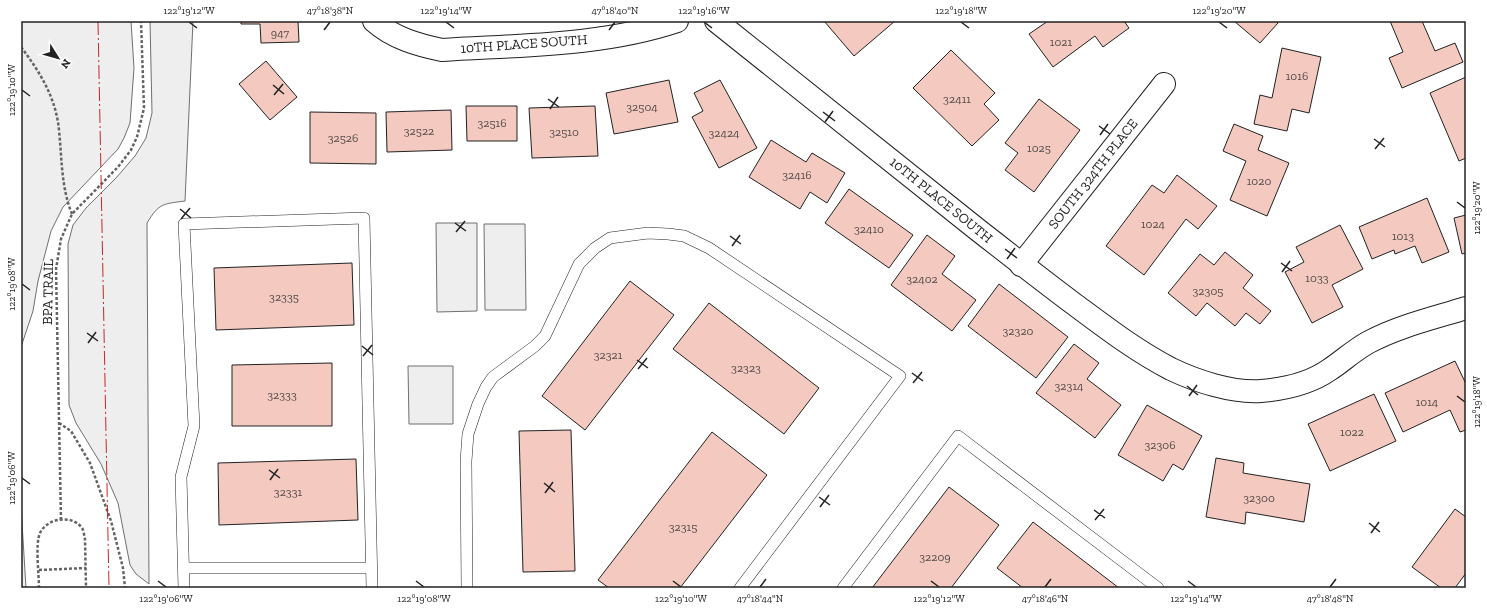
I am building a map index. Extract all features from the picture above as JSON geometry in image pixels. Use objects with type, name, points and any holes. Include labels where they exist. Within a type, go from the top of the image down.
[{"type":"street","name":"10TH PLACE SOUTH","points":[[375,22],[388,31],[408,41],[442,50],[569,42],[618,37],[677,21]]},
{"type":"street","name":"10TH PLACE SOUTH","points":[[716,21],[1021,265],[1117,336],[1170,368],[1195,379],[1233,389],[1258,391],[1281,389],[1308,382],[1329,370],[1352,352],[1390,332],[1466,308]]},
{"type":"street","name":"SOUTH 324TH PLACE","points":[[1021,265],[1164,84]]},
{"type":"lane","points":[[184,588],[181,477],[194,426],[184,224],[364,218],[372,588]]},
{"type":"lane","points":[[467,588],[466,461],[468,434],[478,404],[486,387],[493,377],[535,346],[545,336],[579,264],[595,248],[610,238],[648,233],[684,236],[709,248],[900,376],[740,588]]},
{"type":"lane","points":[[844,588],[958,436],[1158,588]]},
{"type":"lane","points":[[184,568],[371,568]]},
{"type":"path","name":"BPA TRAIL","points":[[61,520],[56,269],[61,239],[72,214],[118,167],[131,150],[137,137],[144,108],[140,21]]},
{"type":"path","points":[[21,47],[37,68],[45,82],[54,104],[59,129],[62,175],[66,201],[72,214]]},
{"type":"path","points":[[58,423],[71,431],[90,463],[111,521],[123,568],[125,588]]},
{"type":"path","points":[[39,588],[38,543],[40,532],[51,521],[70,520],[77,523],[82,528],[85,539],[86,588]]},
{"type":"path","points":[[39,570],[86,568]]},
{"type":"shaded area","points":[[21,21],[131,21],[134,68],[130,123],[124,138],[118,149],[63,207],[51,231],[38,281],[33,311],[21,347]]},
{"type":"shaded area","points":[[150,21],[193,21],[185,201],[166,204],[158,208],[147,223],[149,584],[136,574],[130,565],[118,503],[101,464],[76,423],[69,405],[68,244],[73,225],[86,208],[116,178],[135,156],[146,138],[152,113]]},
{"type":"shaded area","points":[[436,223],[477,223],[477,311],[437,312]]},
{"type":"shaded area","points":[[484,224],[525,224],[526,310],[485,310]]},
{"type":"shaded area","points":[[408,366],[453,366],[453,424],[409,424]]},
{"type":"shaded area","points":[[21,506],[26,588],[21,588]]},
{"type":"building","points":[[241,21],[298,21],[299,42],[261,43],[260,24],[241,24]]},
{"type":"building","points":[[824,21],[895,21],[854,56]]},
{"type":"building","points":[[1048,21],[1124,21],[1129,28],[1103,47],[1095,36],[1053,67],[1029,34]]},
{"type":"building","points":[[1234,21],[1276,21],[1278,23],[1260,43]]},
{"type":"building","points":[[1390,21],[1422,21],[1435,51],[1455,43],[1463,62],[1402,88],[1389,58],[1403,52]]},
{"type":"building","points":[[1282,48],[1321,57],[1309,113],[1292,109],[1287,131],[1254,124],[1260,95],[1272,98]]},
{"type":"building","points":[[951,50],[995,93],[984,104],[999,120],[972,146],[913,88]]},
{"type":"building","points":[[266,61],[297,97],[270,120],[239,84]]},
{"type":"building","points":[[1466,77],[1466,158],[1459,161],[1430,93]]},
{"type":"building","points":[[669,80],[678,122],[614,134],[606,93]]},
{"type":"building","points":[[720,80],[757,148],[719,168],[692,117],[703,111],[694,93]]},
{"type":"building","points":[[1039,99],[1080,130],[1034,192],[1005,170],[1018,153],[1005,143]]},
{"type":"building","points":[[466,106],[517,106],[517,141],[467,141]]},
{"type":"building","points":[[595,106],[598,156],[532,158],[529,108]]},
{"type":"building","points":[[451,110],[452,150],[387,152],[386,112]]},
{"type":"building","points":[[310,112],[376,113],[376,164],[310,163]]},
{"type":"building","points":[[1234,124],[1263,136],[1258,150],[1289,163],[1267,216],[1230,200],[1246,161],[1223,151]]},
{"type":"building","points":[[771,140],[806,162],[812,153],[845,173],[827,203],[810,192],[800,209],[749,177]]},
{"type":"building","points":[[1177,175],[1217,206],[1198,229],[1186,219],[1144,275],[1106,246],[1152,185],[1164,193]]},
{"type":"building","points":[[849,189],[913,235],[889,268],[825,223]]},
{"type":"building","points":[[1427,198],[1449,252],[1422,263],[1415,246],[1395,254],[1394,250],[1372,259],[1359,227]]},
{"type":"building","points":[[1466,215],[1466,253],[1462,254],[1454,218]]},
{"type":"building","points":[[1340,225],[1363,269],[1332,285],[1343,307],[1312,323],[1285,272],[1304,262],[1296,247]]},
{"type":"building","points":[[927,235],[955,256],[942,274],[976,300],[952,331],[891,285]]},
{"type":"building","points":[[1225,252],[1253,275],[1243,288],[1271,311],[1260,324],[1246,313],[1235,326],[1207,303],[1196,316],[1168,293],[1200,254],[1214,265]]},
{"type":"building","points":[[352,263],[354,325],[216,330],[214,268]]},
{"type":"building","points":[[630,281],[674,315],[585,430],[542,396]]},
{"type":"building","points":[[999,284],[1068,337],[1036,378],[968,326]]},
{"type":"building","points":[[709,303],[819,388],[784,434],[673,349]]},
{"type":"building","points":[[1074,344],[1099,363],[1087,379],[1121,405],[1095,438],[1036,393]]},
{"type":"building","points":[[1455,361],[1466,384],[1466,430],[1460,432],[1450,410],[1403,432],[1385,393]]},
{"type":"building","points":[[332,363],[332,426],[232,426],[232,365]]},
{"type":"building","points":[[1374,394],[1396,441],[1330,471],[1308,424]]},
{"type":"building","points":[[1147,405],[1202,436],[1183,470],[1173,464],[1163,481],[1118,455]]},
{"type":"building","points":[[571,430],[575,571],[523,572],[519,431]]},
{"type":"building","points":[[712,432],[767,475],[680,588],[609,588],[598,580]]},
{"type":"building","points":[[1216,458],[1244,463],[1243,473],[1310,484],[1304,522],[1246,512],[1245,524],[1206,517]]},
{"type":"building","points":[[356,459],[358,520],[219,525],[218,463]]},
{"type":"building","points":[[949,487],[999,525],[951,588],[872,588]]},
{"type":"building","points":[[1455,509],[1466,517],[1466,573],[1455,588],[1441,588],[1412,567]]},
{"type":"building","points":[[1033,522],[1119,588],[1023,588],[997,568]]},
{"type":"power","points":[[98,21],[109,588]]}]
